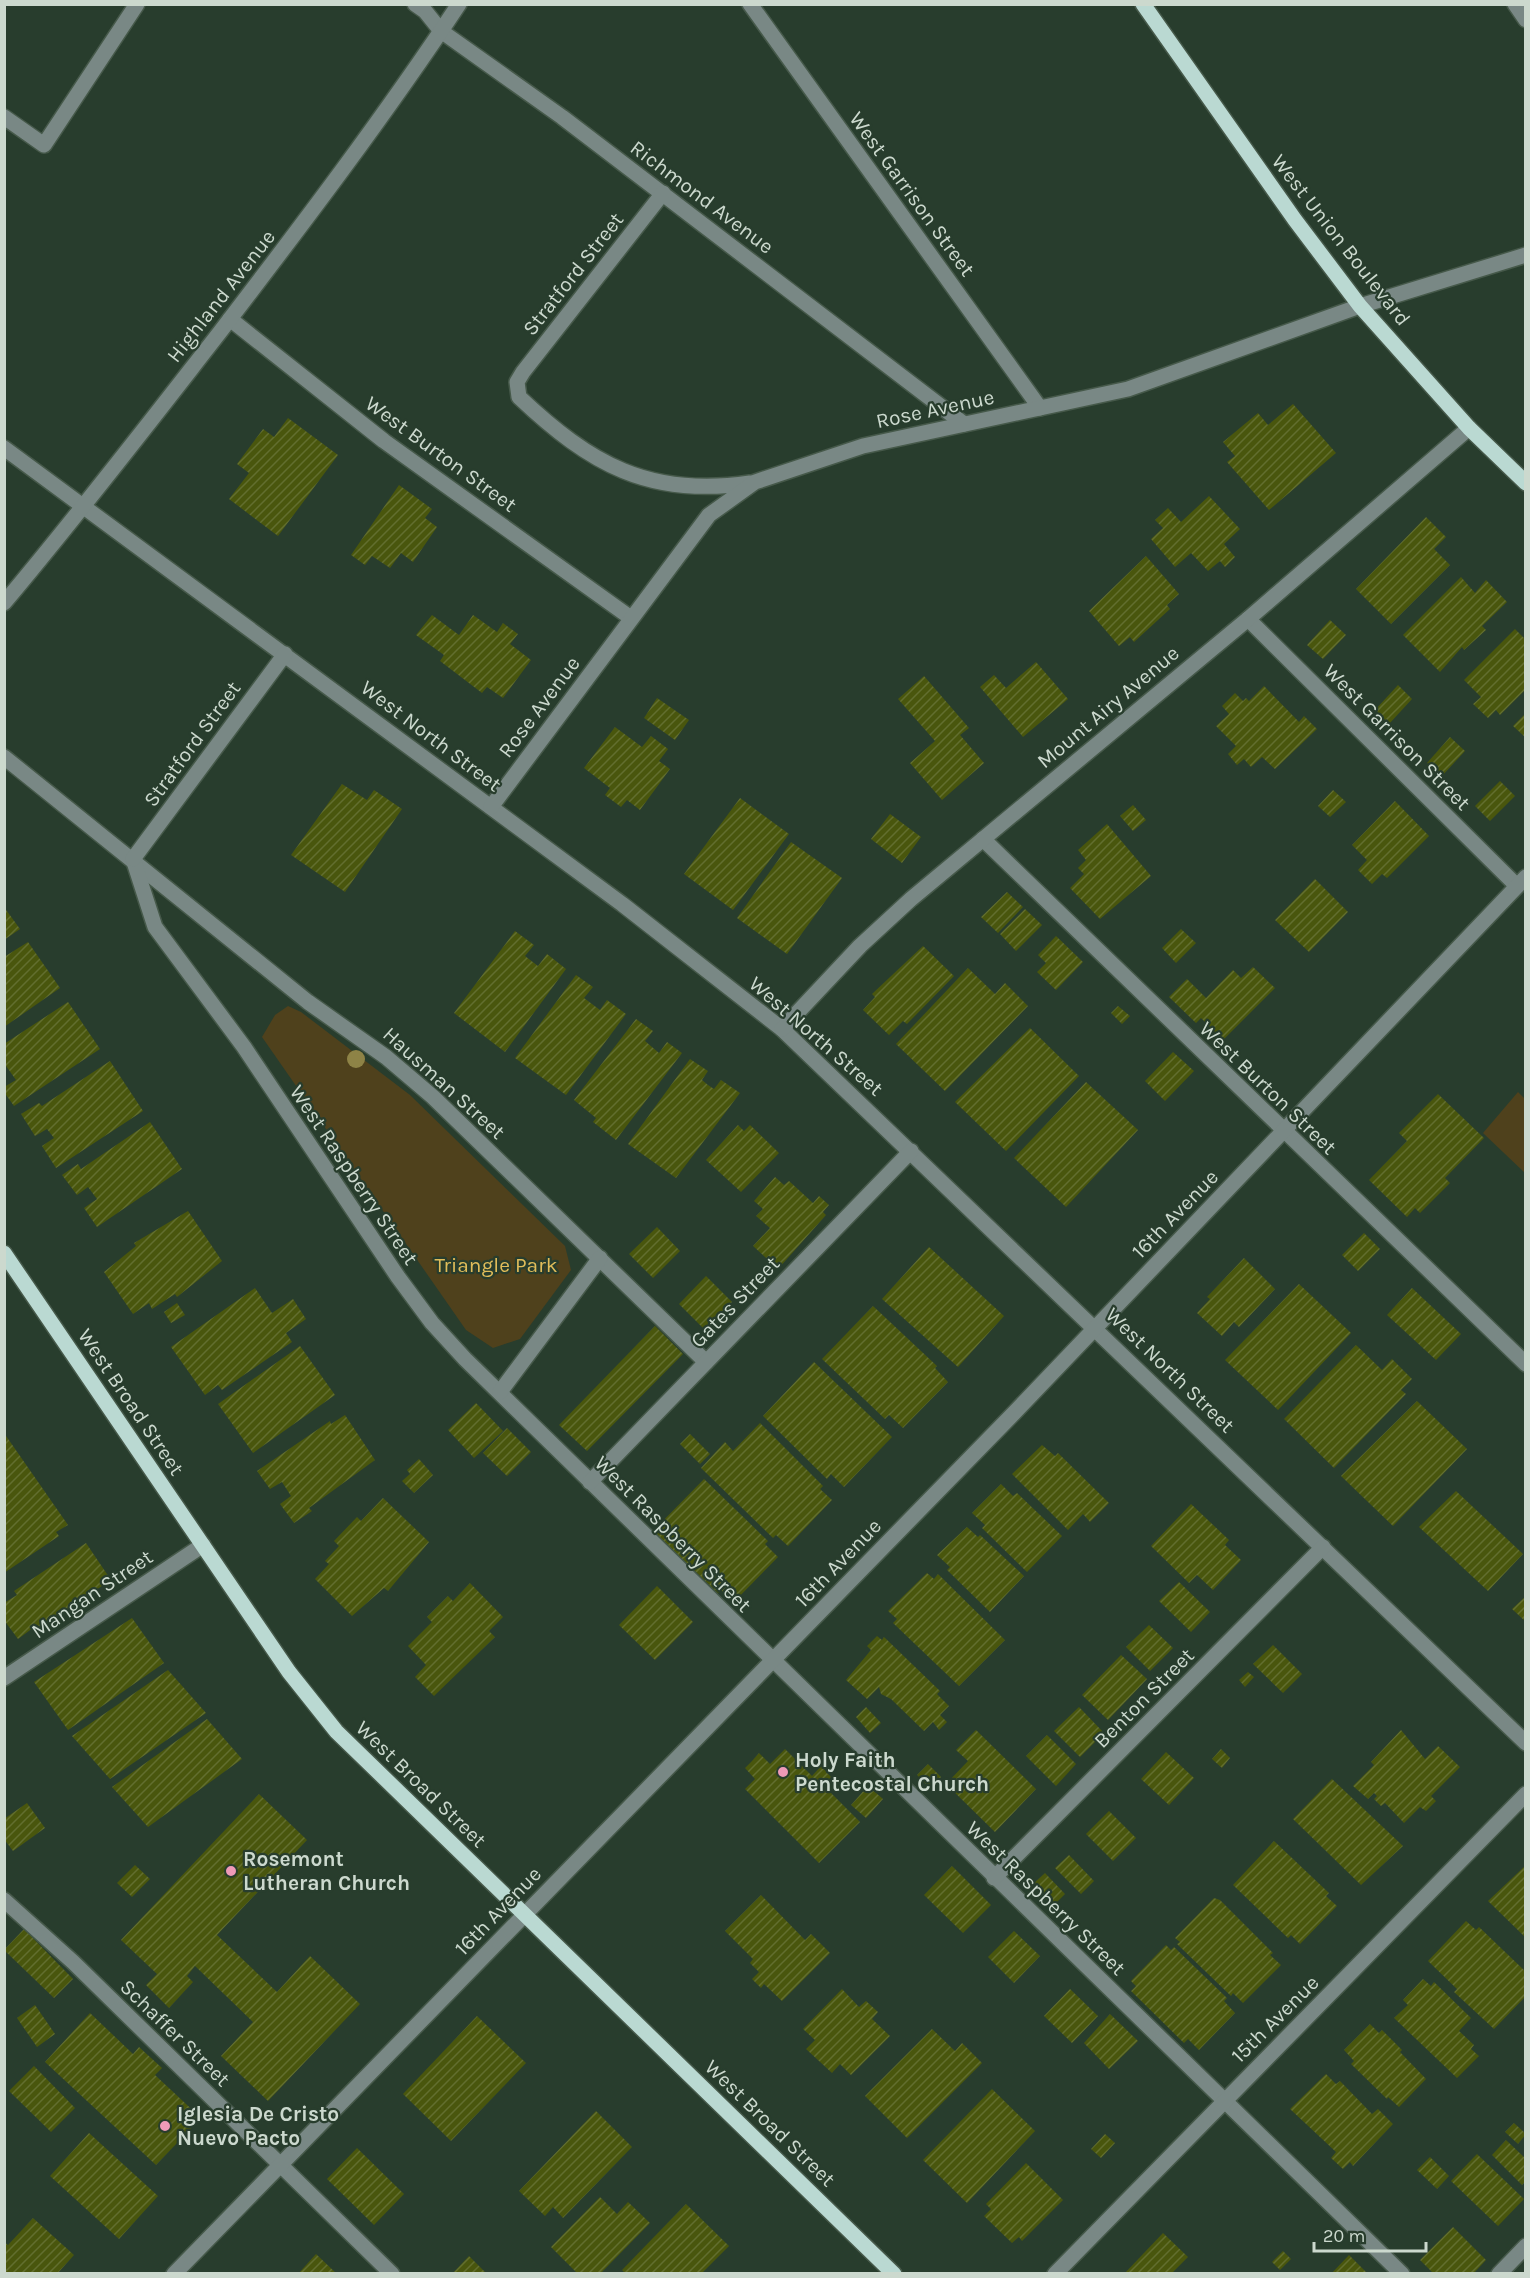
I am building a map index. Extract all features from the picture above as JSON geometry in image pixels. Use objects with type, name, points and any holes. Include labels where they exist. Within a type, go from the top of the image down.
[{"type":"main road","name":"West Union Boulevard","points":[[1143,4],[1295,220],[1360,306],[1469,428],[1526,483]]},
{"type":"main road","name":"West Broad Street","points":[[4,1253],[289,1672],[336,1731],[894,2274]]},
{"type":"street","points":[[4,117],[44,145],[137,4]]},
{"type":"street","name":"Richmond Avenue","points":[[415,4],[425,11],[441,31],[562,117],[964,424]]},
{"type":"street","name":"Highland Avenue","points":[[4,603],[85,506],[294,236],[459,4]]},
{"type":"street","name":"West Garrison Street","points":[[750,4],[1040,408]]},
{"type":"street","points":[[1515,4],[1526,20]]},
{"type":"street","name":"Stratford Street","points":[[663,194],[517,382],[519,397],[543,420],[612,468],[643,480],[680,487],[718,488],[756,482]]},
{"type":"street","name":"Rose Avenue","points":[[491,807],[709,515],[756,482],[863,446],[1128,389],[1360,306],[1526,255]]},
{"type":"street","name":"West Burton Street","points":[[230,319],[384,441],[631,618]]},
{"type":"street","name":"Mount Airy Avenue","points":[[782,1029],[860,946],[911,899],[1248,619],[1469,428]]},
{"type":"street","name":"West North Street","points":[[4,448],[491,807],[782,1029],[1526,1743]]},
{"type":"street","name":"West Garrison Street","points":[[1248,619],[1521,881]]},
{"type":"street","name":"Stratford Street","points":[[133,859],[285,654]]},
{"type":"street","points":[[4,757],[133,859]]},
{"type":"street","name":"West Burton Street","points":[[983,840],[1526,1364]]},
{"type":"street","name":"Hausman Street","points":[[133,859],[308,1002],[337,1020],[433,1097],[706,1362]]},
{"type":"street","name":"West Raspberry Street","points":[[133,859],[155,927],[244,1047],[398,1278],[445,1338],[772,1661],[1402,2274]]},
{"type":"street","name":"16th Avenue","points":[[174,2274],[1095,1328],[1521,881]]},
{"type":"street","name":"Gates Street","points":[[590,1482],[911,1151]]},
{"type":"street","points":[[500,1392],[600,1258]]},
{"type":"street","name":"Mangan Street","points":[[4,1678],[203,1545]]},
{"type":"street","name":"Benton Street","points":[[994,1878],[1323,1547]]},
{"type":"street","name":"15th Avenue","points":[[1055,2274],[1526,1794]]},
{"type":"street","name":"Schaffer Street","points":[[4,1900],[73,1962],[392,2274]]},
{"type":"street","points":[[1499,2274],[1526,2246]]},
{"type":"green space","name":"Triangle Park","points":[[288,1006],[301,1012],[410,1095],[565,1246],[571,1270],[520,1339],[493,1348],[466,1330],[262,1037],[275,1015]]},
{"type":"green space","points":[[1518,1092],[1525,1099],[1525,1173],[1483,1133]]},
{"type":"building","points":[[1293,404],[1336,453],[1269,510],[1227,462],[1235,456],[1223,442],[1258,413],[1268,425]]},
{"type":"building","points":[[288,418],[338,455],[278,536],[229,499],[249,473],[237,464],[263,429],[274,437]]},
{"type":"building","points":[[399,485],[432,509],[425,518],[437,527],[413,562],[401,553],[390,568],[372,556],[365,565],[351,555]]},
{"type":"building","points":[[1209,496],[1240,529],[1224,544],[1235,557],[1225,567],[1220,561],[1208,571],[1191,553],[1175,567],[1151,539],[1163,528],[1155,520],[1168,508],[1181,522]]},
{"type":"building","points":[[1426,517],[1446,537],[1434,549],[1450,565],[1391,624],[1356,589]]},
{"type":"building","points":[[1146,556],[1179,594],[1167,605],[1170,609],[1134,642],[1130,637],[1119,646],[1089,611]]},
{"type":"building","points":[[1461,577],[1475,593],[1486,580],[1507,602],[1482,626],[1486,630],[1464,650],[1462,647],[1440,672],[1403,635]]},
{"type":"building","points":[[432,615],[459,635],[473,615],[497,632],[503,623],[518,634],[510,644],[531,660],[503,698],[487,687],[482,693],[440,661],[444,655],[416,635]]},
{"type":"building","points":[[1330,620],[1346,635],[1323,659],[1307,645]]},
{"type":"building","points":[[1515,629],[1526,640],[1526,689],[1500,715],[1496,710],[1488,718],[1473,704],[1481,697],[1464,680]]},
{"type":"building","points":[[1036,662],[1068,699],[1023,737],[980,687],[994,675],[1006,688]]},
{"type":"building","points":[[924,676],[969,728],[960,735],[984,763],[942,800],[910,763],[935,741],[898,699]]},
{"type":"building","points":[[1398,685],[1412,699],[1389,724],[1375,710]]},
{"type":"building","points":[[1264,686],[1299,722],[1304,716],[1317,729],[1275,769],[1262,757],[1251,767],[1244,759],[1237,765],[1228,754],[1236,746],[1216,726],[1229,714],[1222,706],[1235,693],[1243,701],[1246,698],[1249,701]]},
{"type":"building","points":[[657,698],[689,720],[675,740],[644,718]]},
{"type":"building","points":[[1526,713],[1526,738],[1513,726]]},
{"type":"building","points":[[615,727],[642,747],[651,736],[668,749],[659,761],[670,769],[640,810],[627,800],[621,807],[605,795],[610,788],[584,768]]},
{"type":"building","points":[[1450,737],[1465,751],[1442,776],[1427,763]]},
{"type":"building","points":[[1500,781],[1515,796],[1490,821],[1475,806]]},
{"type":"building","points":[[342,784],[367,800],[374,790],[402,809],[345,892],[291,855]]},
{"type":"building","points":[[1333,790],[1346,802],[1330,817],[1318,806]]},
{"type":"building","points":[[740,798],[789,834],[733,910],[684,874]]},
{"type":"building","points":[[1395,801],[1429,836],[1387,878],[1382,874],[1372,884],[1358,870],[1367,860],[1352,845]]},
{"type":"building","points":[[1133,805],[1146,820],[1133,831],[1120,816]]},
{"type":"building","points":[[890,814],[921,837],[902,863],[871,839]]},
{"type":"building","points":[[1107,824],[1151,876],[1100,919],[1070,888],[1084,874],[1078,868],[1086,860],[1078,850]]},
{"type":"building","points":[[791,842],[842,878],[787,954],[737,918]]},
{"type":"building","points":[[1315,879],[1348,912],[1309,952],[1275,920]]},
{"type":"building","points":[[1007,892],[1023,907],[998,933],[981,917]]},
{"type":"building","points":[[4,907],[20,929],[4,940]]},
{"type":"building","points":[[1025,909],[1042,925],[1016,951],[1000,934]]},
{"type":"building","points":[[1181,929],[1196,943],[1176,963],[1162,948]]},
{"type":"building","points":[[515,931],[534,945],[525,956],[538,966],[547,954],[566,969],[505,1052],[454,1013]]},
{"type":"building","points":[[1056,936],[1083,962],[1056,990],[1037,972],[1046,963],[1038,955]]},
{"type":"building","points":[[28,942],[60,988],[4,1027],[4,957]]},
{"type":"building","points":[[923,946],[954,976],[907,1024],[903,1021],[889,1035],[863,1010],[875,997],[872,994]]},
{"type":"building","points":[[1253,967],[1275,988],[1223,1040],[1201,1018],[1196,1023],[1169,997],[1187,979],[1206,998],[1233,970],[1241,978]]},
{"type":"building","points":[[968,968],[995,994],[1005,983],[1028,1006],[945,1091],[896,1044]]},
{"type":"building","points":[[576,975],[593,987],[584,998],[600,1010],[607,1000],[626,1014],[566,1095],[515,1058]]},
{"type":"building","points":[[68,1002],[100,1049],[14,1106],[4,1092],[4,1087],[16,1080],[6,1066],[4,1067],[4,1044]]},
{"type":"building","points":[[1118,1006],[1130,1016],[1122,1024],[1111,1013]]},
{"type":"building","points":[[636,1019],[653,1031],[645,1041],[659,1053],[667,1042],[682,1053],[616,1140],[593,1122],[596,1118],[574,1100]]},
{"type":"building","points":[[1030,1028],[1079,1076],[1006,1151],[955,1102]]},
{"type":"building","points":[[1173,1052],[1194,1071],[1165,1101],[1145,1081]]},
{"type":"building","points":[[690,1059],[708,1071],[702,1080],[708,1085],[714,1089],[721,1080],[740,1093],[676,1178],[628,1144]]},
{"type":"building","points":[[110,1061],[143,1111],[56,1168],[42,1146],[54,1138],[47,1129],[35,1136],[21,1114],[39,1103],[42,1106]]},
{"type":"building","points":[[1086,1082],[1138,1130],[1066,1207],[1014,1158]]},
{"type":"building","points":[[1438,1094],[1484,1138],[1445,1178],[1450,1183],[1420,1213],[1415,1208],[1407,1217],[1369,1180],[1407,1141],[1399,1133]]},
{"type":"building","points":[[150,1122],[182,1169],[97,1227],[84,1208],[97,1199],[88,1187],[77,1195],[62,1175],[78,1164],[81,1169]]},
{"type":"building","points":[[738,1125],[744,1131],[750,1125],[779,1153],[741,1192],[706,1160]]},
{"type":"building","points":[[775,1177],[784,1185],[789,1181],[813,1203],[819,1196],[829,1205],[823,1212],[826,1215],[778,1269],[753,1246],[770,1228],[756,1216],[763,1209],[754,1201]]},
{"type":"building","points":[[188,1211],[222,1261],[177,1297],[175,1294],[152,1309],[149,1303],[133,1314],[104,1272],[136,1246],[134,1243]]},
{"type":"building","points":[[657,1227],[680,1251],[653,1278],[629,1254]]},
{"type":"building","points":[[1364,1233],[1380,1249],[1358,1271],[1342,1255]]},
{"type":"building","points":[[929,1247],[1004,1316],[958,1367],[882,1299]]},
{"type":"building","points":[[1244,1258],[1275,1289],[1239,1327],[1234,1322],[1222,1336],[1197,1313],[1210,1299],[1207,1297]]},
{"type":"building","points":[[706,1276],[732,1302],[704,1329],[679,1304]]},
{"type":"building","points":[[1299,1284],[1351,1333],[1278,1410],[1225,1360]]},
{"type":"building","points":[[255,1288],[272,1313],[293,1299],[306,1319],[286,1333],[292,1342],[222,1390],[218,1385],[205,1395],[171,1347]]},
{"type":"building","points":[[1412,1288],[1461,1334],[1436,1360],[1387,1315]]},
{"type":"building","points":[[177,1303],[185,1315],[171,1323],[164,1312]]},
{"type":"building","points":[[873,1306],[937,1366],[935,1368],[948,1382],[903,1428],[889,1415],[885,1419],[822,1359]]},
{"type":"building","points":[[655,1326],[683,1354],[587,1451],[559,1425]]},
{"type":"building","points":[[1356,1345],[1382,1370],[1392,1359],[1412,1379],[1401,1390],[1406,1394],[1334,1468],[1284,1419]]},
{"type":"building","points":[[300,1346],[335,1395],[253,1453],[218,1404]]},
{"type":"building","points":[[814,1362],[892,1437],[844,1487],[831,1474],[827,1479],[763,1416]]},
{"type":"building","points":[[1417,1401],[1467,1449],[1393,1526],[1341,1476]]},
{"type":"building","points":[[476,1403],[503,1431],[474,1458],[448,1430]]},
{"type":"building","points":[[345,1415],[375,1460],[309,1508],[312,1511],[294,1523],[280,1504],[291,1496],[282,1482],[270,1489],[257,1471],[330,1421],[331,1424]]},
{"type":"building","points":[[760,1423],[823,1486],[820,1489],[832,1500],[788,1546],[776,1535],[773,1538],[701,1468],[725,1442],[733,1451]]},
{"type":"building","points":[[507,1428],[531,1452],[507,1476],[483,1453]]},
{"type":"building","points":[[4,1433],[68,1525],[56,1532],[59,1536],[4,1573]]},
{"type":"building","points":[[690,1434],[710,1454],[700,1464],[680,1444]]},
{"type":"building","points":[[1042,1445],[1055,1456],[1058,1453],[1109,1503],[1090,1522],[1083,1514],[1068,1530],[1012,1474]]},
{"type":"building","points":[[419,1459],[433,1475],[414,1493],[402,1481],[410,1474],[407,1470]]},
{"type":"building","points":[[704,1479],[768,1541],[765,1544],[778,1557],[734,1602],[721,1590],[718,1593],[653,1531]]},
{"type":"building","points":[[1001,1484],[1013,1496],[1017,1493],[1062,1536],[1027,1572],[982,1528],[985,1525],[972,1513]]},
{"type":"building","points":[[1456,1491],[1523,1554],[1488,1591],[1419,1527]]},
{"type":"building","points":[[383,1498],[429,1542],[388,1591],[384,1588],[352,1616],[315,1579],[329,1564],[325,1561],[339,1546],[334,1541],[357,1517],[361,1521]]},
{"type":"building","points":[[1191,1504],[1229,1540],[1225,1545],[1241,1560],[1213,1590],[1197,1575],[1189,1583],[1151,1546]]},
{"type":"building","points":[[967,1527],[978,1537],[980,1535],[1024,1576],[990,1612],[947,1570],[950,1567],[937,1555]]},
{"type":"building","points":[[86,1543],[111,1580],[39,1628],[37,1625],[18,1639],[4,1620],[4,1603],[17,1595],[14,1591]]},
{"type":"building","points":[[927,1573],[934,1579],[938,1574],[1005,1640],[959,1686],[893,1623],[897,1619],[888,1611]]},
{"type":"building","points":[[1179,1582],[1210,1612],[1191,1632],[1159,1601]]},
{"type":"building","points":[[470,1583],[503,1617],[489,1631],[495,1637],[434,1696],[415,1677],[426,1665],[408,1646],[432,1622],[427,1617],[448,1596],[453,1601]]},
{"type":"building","points":[[657,1586],[693,1622],[655,1660],[619,1625]]},
{"type":"building","points":[[1526,1596],[1526,1622],[1512,1609]]},
{"type":"building","points":[[132,1618],[164,1663],[68,1730],[34,1682]]},
{"type":"building","points":[[1149,1625],[1173,1648],[1150,1671],[1126,1647]]},
{"type":"building","points":[[877,1636],[882,1640],[884,1637],[940,1691],[937,1694],[949,1706],[940,1715],[947,1722],[939,1730],[933,1722],[924,1731],[891,1699],[881,1694],[879,1687],[867,1699],[846,1680],[871,1650],[867,1646]]},
{"type":"building","points":[[1273,1645],[1302,1674],[1283,1693],[1253,1664]]},
{"type":"building","points":[[1121,1655],[1147,1679],[1108,1720],[1082,1695]]},
{"type":"building","points":[[168,1670],[206,1713],[110,1779],[72,1736]]},
{"type":"building","points":[[1248,1672],[1254,1677],[1245,1687],[1239,1680]]},
{"type":"building","points":[[866,1707],[881,1723],[870,1733],[856,1717]]},
{"type":"building","points":[[1079,1707],[1104,1733],[1080,1757],[1054,1731]]},
{"type":"building","points":[[207,1719],[242,1759],[148,1827],[112,1787]]},
{"type":"building","points":[[976,1730],[1036,1789],[995,1832],[946,1784],[968,1761],[956,1750]]},
{"type":"building","points":[[1401,1730],[1425,1759],[1438,1746],[1460,1767],[1431,1796],[1436,1801],[1426,1811],[1420,1807],[1404,1823],[1385,1803],[1381,1806],[1374,1799],[1377,1796],[1374,1793],[1368,1799],[1353,1786],[1374,1765],[1371,1762]]},
{"type":"building","points":[[1047,1735],[1076,1764],[1056,1786],[1026,1756]]},
{"type":"building","points":[[785,1749],[812,1776],[821,1766],[831,1777],[823,1785],[860,1822],[819,1863],[745,1789],[755,1779],[745,1768],[759,1753],[770,1764]]},
{"type":"building","points":[[1221,1749],[1230,1758],[1222,1768],[1212,1759]]},
{"type":"building","points":[[1166,1752],[1194,1778],[1169,1805],[1141,1779]]},
{"type":"building","points":[[928,1764],[941,1777],[930,1788],[917,1775]]},
{"type":"building","points":[[1332,1779],[1403,1846],[1361,1885],[1293,1819]]},
{"type":"building","points":[[868,1786],[883,1799],[866,1818],[851,1805]]},
{"type":"building","points":[[259,1794],[307,1840],[217,1935],[277,1992],[310,1956],[360,2004],[268,2101],[221,2056],[253,2022],[195,1966],[187,1976],[193,1982],[169,2008],[146,1985],[157,1974],[121,1940]]},
{"type":"building","points":[[27,1803],[45,1828],[13,1851],[4,1839],[4,1819]]},
{"type":"building","points":[[1109,1811],[1136,1838],[1113,1861],[1086,1834]]},
{"type":"building","points":[[1274,1841],[1329,1893],[1326,1896],[1337,1906],[1300,1944],[1291,1935],[1288,1938],[1233,1885]]},
{"type":"building","points":[[1069,1855],[1094,1881],[1081,1894],[1055,1868]]},
{"type":"building","points":[[135,1865],[150,1879],[132,1897],[117,1883]]},
{"type":"building","points":[[1526,1865],[1526,1938],[1488,1901]]},
{"type":"building","points":[[952,1866],[991,1905],[963,1933],[924,1895]]},
{"type":"building","points":[[1045,1873],[1065,1894],[1053,1906],[1032,1885]]},
{"type":"building","points":[[761,1895],[805,1940],[811,1934],[830,1953],[782,2001],[764,1984],[761,1988],[752,1979],[759,1972],[750,1963],[753,1959],[725,1931]]},
{"type":"building","points":[[1214,1898],[1220,1900],[1273,1953],[1270,1955],[1281,1965],[1243,2003],[1233,1993],[1231,1996],[1177,1944],[1180,1942],[1175,1938]]},
{"type":"building","points":[[1466,1921],[1476,1930],[1479,1927],[1526,1972],[1526,1996],[1494,2029],[1454,1992],[1457,1989],[1428,1961]]},
{"type":"building","points":[[24,1929],[73,1979],[54,1998],[4,1950]]},
{"type":"building","points":[[1014,1931],[1040,1956],[1014,1983],[988,1957]]},
{"type":"building","points":[[1166,1945],[1171,1950],[1174,1947],[1227,1998],[1224,2001],[1235,2013],[1199,2050],[1188,2039],[1184,2043],[1131,1991],[1136,1986],[1131,1981]]},
{"type":"building","points":[[1423,1979],[1431,1986],[1434,1982],[1471,2018],[1459,2031],[1474,2045],[1471,2049],[1479,2056],[1457,2078],[1394,2018],[1408,2005],[1403,2000]]},
{"type":"building","points":[[842,1989],[859,2007],[866,2001],[878,2012],[872,2019],[890,2036],[851,2075],[840,2064],[832,2073],[806,2049],[815,2040],[803,2029]]},
{"type":"building","points":[[1070,1989],[1098,2016],[1072,2043],[1044,2016]]},
{"type":"building","points":[[35,2005],[55,2034],[37,2047],[17,2018]]},
{"type":"building","points":[[90,2013],[133,2054],[139,2047],[162,2068],[155,2075],[201,2118],[156,2165],[45,2062]]},
{"type":"building","points":[[1110,2014],[1138,2041],[1109,2069],[1084,2043]]},
{"type":"building","points":[[477,2016],[526,2063],[451,2141],[403,2094]]},
{"type":"building","points":[[1370,2024],[1379,2033],[1382,2030],[1426,2079],[1399,2107],[1388,2097],[1387,2099],[1351,2064],[1354,2061],[1344,2050]]},
{"type":"building","points":[[932,2029],[955,2051],[962,2043],[982,2063],[907,2138],[865,2096]]},
{"type":"building","points":[[34,2066],[75,2108],[51,2132],[9,2091]]},
{"type":"building","points":[[1326,2074],[1336,2084],[1340,2081],[1372,2114],[1378,2109],[1393,2124],[1353,2166],[1350,2162],[1343,2169],[1331,2158],[1336,2152],[1290,2109]]},
{"type":"building","points":[[992,2089],[1035,2131],[967,2203],[923,2160]]},
{"type":"building","points":[[596,2111],[632,2147],[563,2218],[553,2207],[545,2216],[519,2191]]},
{"type":"building","points":[[1514,2123],[1526,2134],[1518,2144],[1505,2132]]},
{"type":"building","points":[[89,2133],[158,2196],[119,2239],[50,2176]]},
{"type":"building","points":[[1105,2134],[1115,2143],[1101,2158],[1091,2149]]},
{"type":"building","points":[[1506,2140],[1526,2159],[1526,2181],[1522,2185],[1492,2155]]},
{"type":"building","points":[[357,2148],[404,2194],[374,2225],[327,2179]]},
{"type":"building","points":[[1477,2154],[1524,2199],[1498,2226],[1451,2181]]},
{"type":"building","points":[[1430,2157],[1449,2176],[1437,2189],[1417,2170]]},
{"type":"building","points":[[1026,2163],[1063,2200],[1022,2241],[1019,2237],[1012,2243],[984,2216],[991,2209],[986,2204]]},
{"type":"building","points":[[600,2197],[617,2214],[628,2202],[650,2223],[600,2274],[578,2274],[551,2247]]},
{"type":"building","points":[[686,2204],[729,2246],[701,2274],[626,2274],[622,2270]]},
{"type":"building","points":[[33,2218],[74,2255],[57,2274],[4,2274],[4,2242],[8,2245]]},
{"type":"building","points":[[1453,2227],[1486,2260],[1473,2274],[1434,2274],[1420,2260]]},
{"type":"building","points":[[1163,2233],[1188,2257],[1171,2274],[1124,2274]]},
{"type":"building","points":[[1283,2251],[1291,2259],[1280,2270],[1272,2262]]},
{"type":"building","points":[[316,2254],[337,2274],[298,2274]]},
{"type":"building","points":[[1349,2255],[1368,2274],[1331,2274]]},
{"type":"building","points":[[469,2256],[487,2274],[452,2274]]},
{"type":"place","name":"Holy Faith Pentecostal Church","points":[[783,1772]]},
{"type":"place","name":"Rosemont Lutheran Church","points":[[231,1871]]},
{"type":"place","name":"Iglesia De Cristo Nuevo Pacto","points":[[165,2126]]}]
